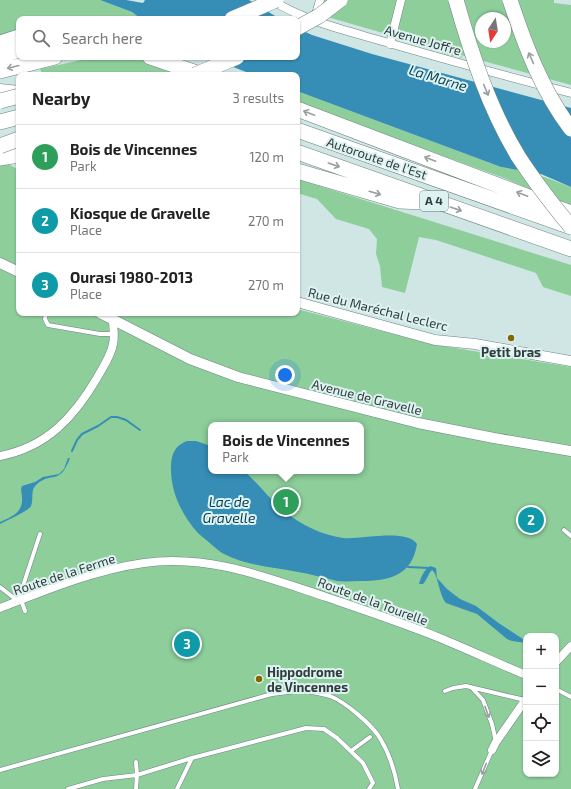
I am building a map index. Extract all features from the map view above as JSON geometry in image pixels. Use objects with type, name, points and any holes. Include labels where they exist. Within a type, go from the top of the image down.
[{"type":"highway","points":[[239,16],[276,0]]},
{"type":"highway","points":[[300,26],[319,16],[340,0]]},
{"type":"highway","points":[[456,0],[477,67],[497,115],[518,155],[542,192],[571,227]]},
{"type":"highway","points":[[510,0],[527,50],[537,73],[571,129]]},
{"type":"highway","points":[[0,43],[16,38]]},
{"type":"highway","points":[[0,56],[16,51]]},
{"type":"highway","points":[[0,71],[43,60]]},
{"type":"highway","points":[[159,60],[194,72]]},
{"type":"highway","points":[[202,72],[230,60]]},
{"type":"highway","points":[[0,101],[16,98]]},
{"type":"highway","points":[[300,110],[571,213]]},
{"type":"highway","points":[[0,122],[16,118]]},
{"type":"highway","name":"Autoroute de l’Est","points":[[300,131],[571,227]]},
{"type":"highway","points":[[7,153],[16,142]]},
{"type":"highway","name":"Autoroute de l’Est","points":[[300,153],[571,249]]},
{"type":"highway","points":[[300,172],[400,201],[438,203]]},
{"type":"street","name":"Avenue Joffre","points":[[271,0],[288,10],[314,21],[390,44],[571,93]]},
{"type":"street","points":[[314,21],[320,0]]},
{"type":"street","points":[[390,44],[401,0]]},
{"type":"street","points":[[0,89],[16,90]]},
{"type":"street","points":[[0,96],[16,97]]},
{"type":"street","points":[[0,263],[16,271]]},
{"type":"street","name":"Rue du Maréchal Leclerc","points":[[300,303],[435,340],[475,344],[571,361]]},
{"type":"street","name":"Avenue de Gravelle","points":[[105,316],[190,359],[238,377],[418,423],[571,451]]},
{"type":"street","points":[[0,456],[25,449],[47,437],[66,421],[85,397],[100,373],[111,351],[114,334],[112,320]]},
{"type":"street","name":"Route de la Ferme","points":[[0,608],[75,580],[122,567],[152,562],[188,561],[208,563]]},
{"type":"street","name":"Route de la Tourelle","points":[[208,563],[291,585],[379,615],[439,638],[523,674]]},
{"type":"street","points":[[559,659],[571,646]]},
{"type":"street","points":[[492,750],[523,704]]},
{"type":"lane","points":[[46,316],[45,319],[48,325],[100,334],[114,334]]},
{"type":"lane","points":[[564,530],[571,536]]},
{"type":"lane","points":[[19,601],[40,534]]},
{"type":"lane","points":[[0,587],[19,601],[25,611]]},
{"type":"lane","points":[[445,691],[461,686],[471,687],[523,699]]},
{"type":"lane","points":[[471,687],[483,700],[492,724],[496,742]]},
{"type":"lane","points":[[0,770],[272,694],[303,691],[330,696],[365,720],[381,738],[396,776],[398,789]]},
{"type":"lane","points":[[559,691],[571,697]]},
{"type":"lane","points":[[68,789],[103,779],[137,775],[192,758],[306,728],[324,729],[337,738],[351,751],[363,764],[373,782],[369,789]]},
{"type":"lane","points":[[351,751],[370,737]]},
{"type":"lane","points":[[476,789],[492,750]]},
{"type":"lane","points":[[177,789],[192,758]]},
{"type":"lane","points":[[136,762],[136,789]]},
{"type":"green space","points":[[0,0],[100,0],[132,12],[137,16],[16,16],[16,34],[0,39]]},
{"type":"green space","points":[[324,0],[554,0],[554,3],[571,5],[571,85],[461,55],[462,58],[442,53],[442,50],[324,16],[321,12]]},
{"type":"green space","points":[[81,60],[142,60],[174,72],[42,72],[40,69]]},
{"type":"green space","points":[[300,92],[501,167],[520,170],[534,191],[504,178],[300,104]]},
{"type":"green space","points":[[0,163],[10,165],[16,168],[16,316],[300,316],[300,310],[431,344],[571,367],[571,789],[0,789]]},
{"type":"green space","points":[[536,174],[571,187],[571,210],[560,206]]},
{"type":"green space","points":[[300,180],[571,265],[571,296],[543,287],[536,273],[436,240],[419,237],[405,293],[382,287],[380,266],[376,254],[377,239],[369,229],[336,219],[317,199],[300,194]]},
{"type":"water","points":[[100,0],[126,0],[143,3],[145,0],[249,0],[275,16],[137,16],[132,12]]},
{"type":"water","name":"La Marne","points":[[300,29],[312,35],[372,54],[571,108],[571,187],[541,174],[501,167],[300,92],[300,72],[246,72],[215,60],[300,60]]},
{"type":"water","name":"Lac de Gravelle","points":[[187,441],[196,441],[208,445],[208,474],[247,474],[285,512],[312,529],[335,537],[343,538],[393,536],[411,539],[417,544],[410,563],[404,570],[390,578],[371,581],[337,581],[303,573],[251,564],[224,554],[193,527],[187,520],[179,504],[173,487],[171,465],[174,452],[182,443]]},
{"type":"water","points":[[68,458],[70,458],[66,467],[59,475],[42,481],[34,487],[30,508],[0,524],[0,522],[16,514],[21,507],[22,486],[35,482],[43,477],[59,474],[64,469]]},
{"type":"water","points":[[430,566],[436,568],[437,578],[447,589],[460,599],[476,606],[523,639],[523,643],[507,639],[477,614],[446,603],[436,576],[432,570],[426,581],[423,584],[419,584],[426,570]]},
{"type":"waterway","points":[[72,451],[77,440],[82,434],[111,417],[126,420],[140,430]]},
{"type":"waterway","points":[[408,567],[429,568]]},
{"type":"place","name":"Petit bras","points":[[511,338]]},
{"type":"place","name":"Bois de Vincennes","points":[[286,502]]},
{"type":"place","name":"Kiosque de Gravelle","points":[[531,520]]},
{"type":"place","name":"Ourasi 1980-2013","points":[[187,644]]},
{"type":"place","name":"Hippodrome de Vincennes","points":[[259,679]]}]
